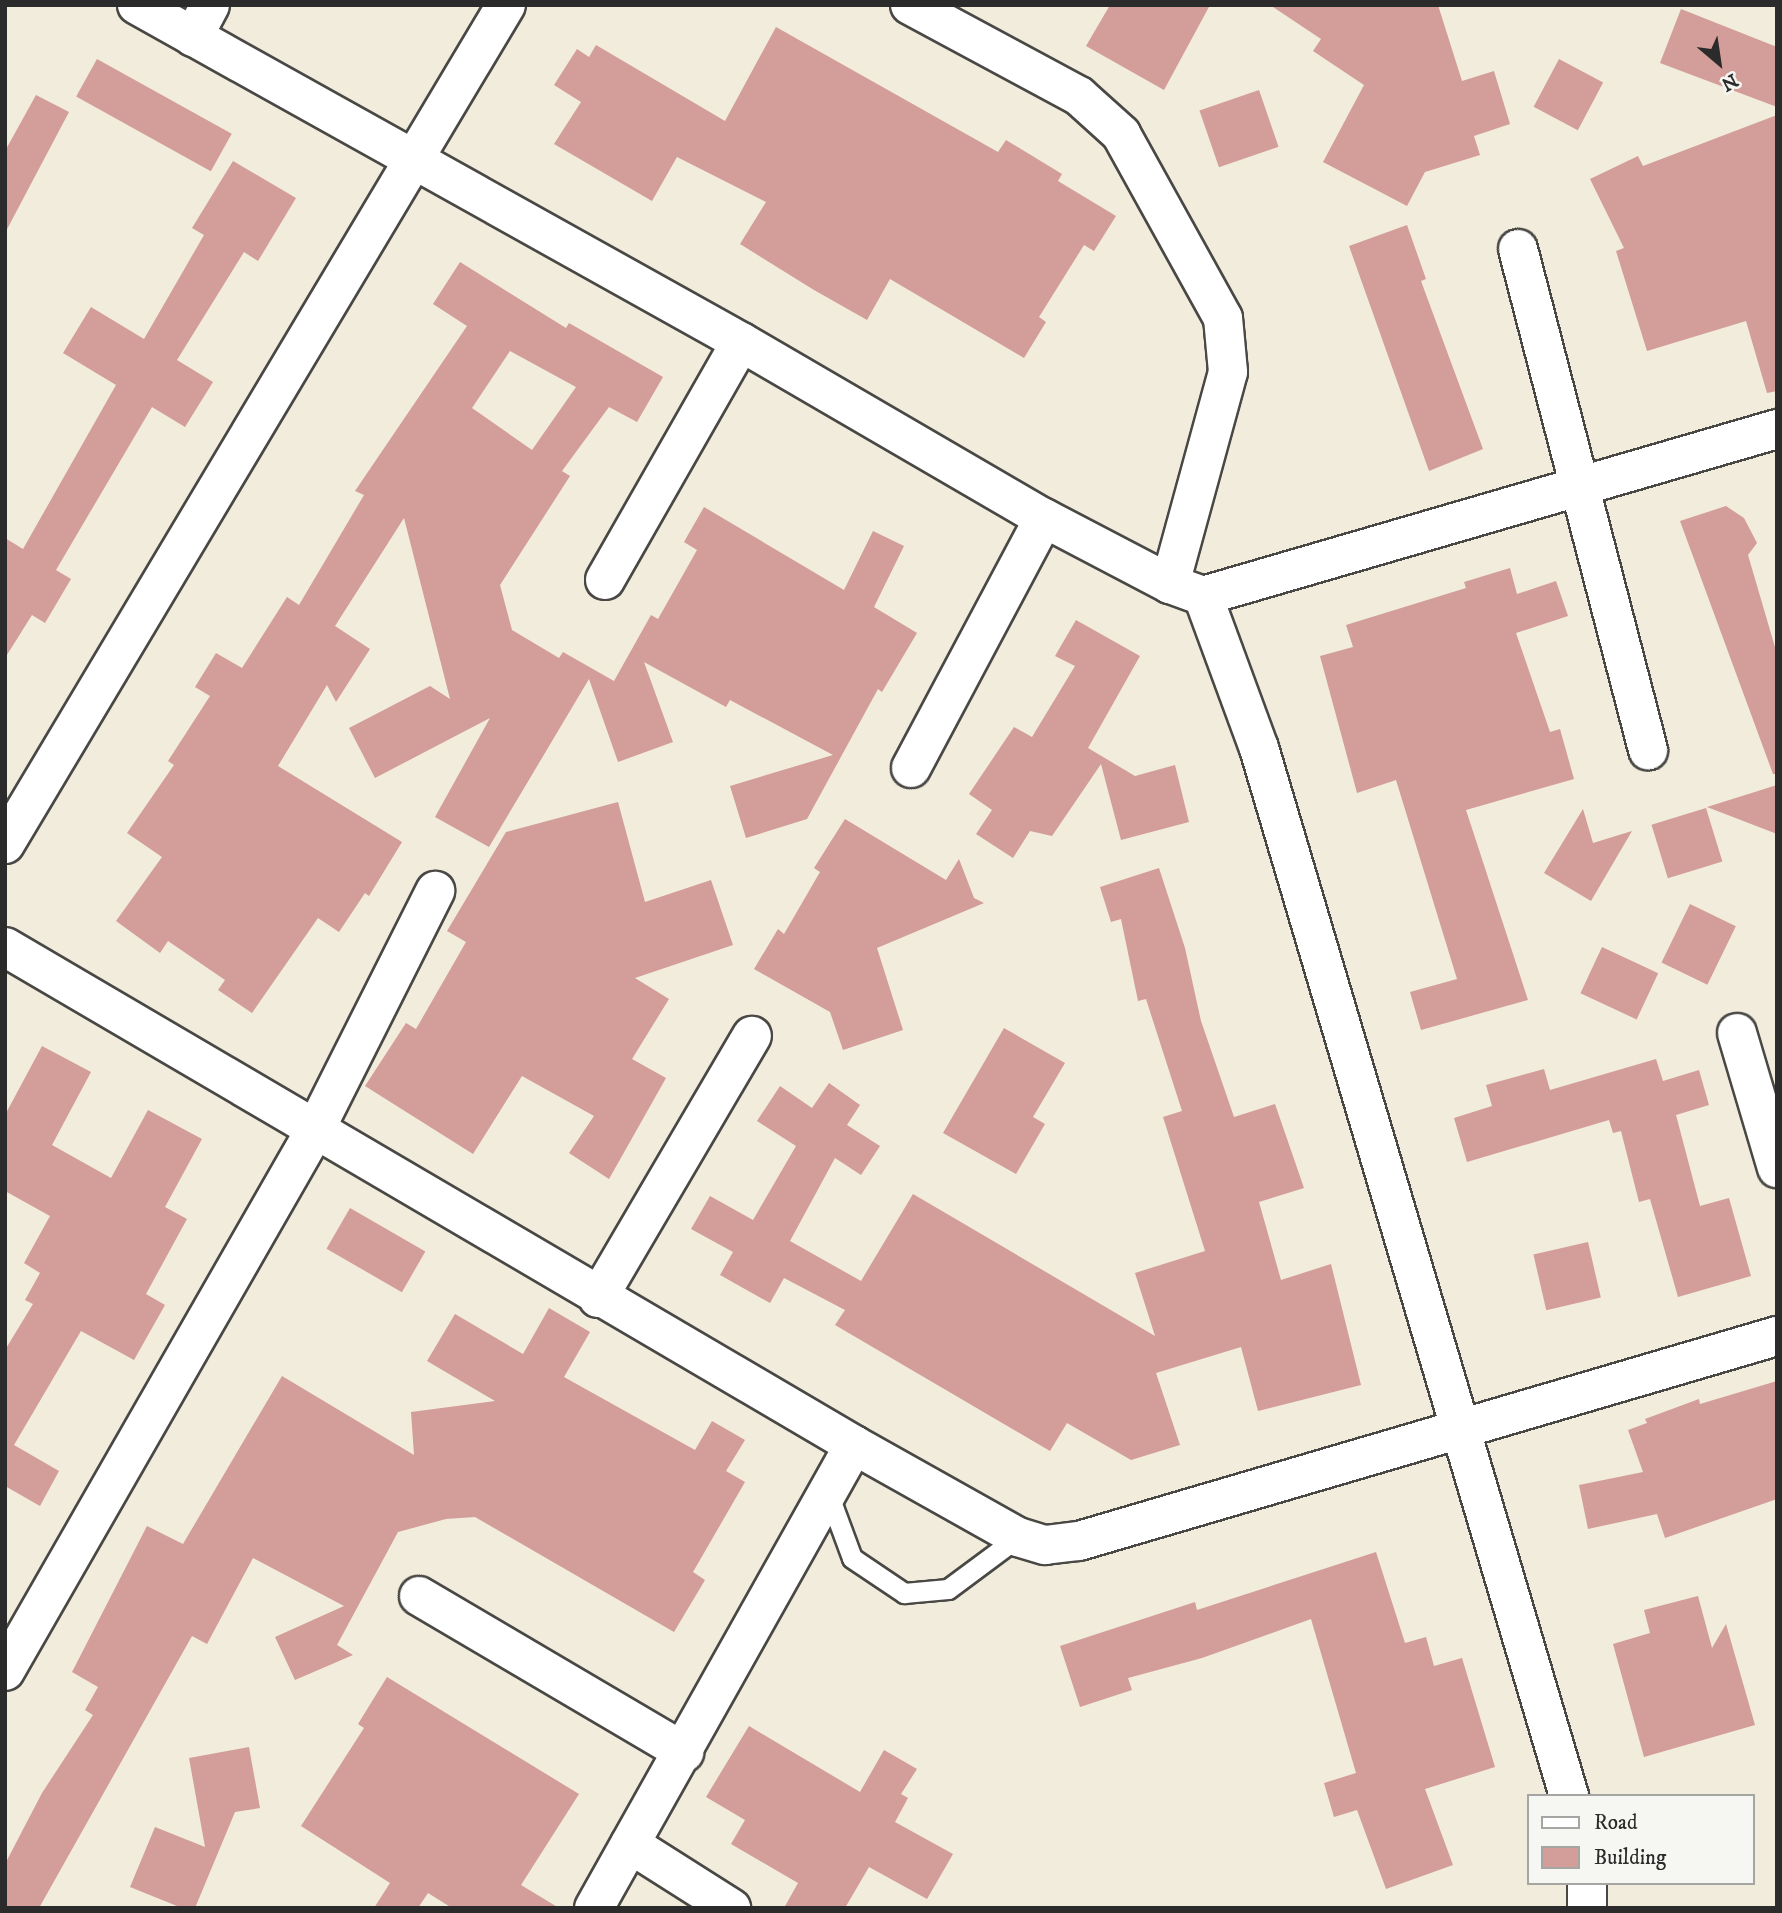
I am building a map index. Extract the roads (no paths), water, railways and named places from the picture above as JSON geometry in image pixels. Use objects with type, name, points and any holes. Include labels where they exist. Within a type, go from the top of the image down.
[{"type":"street","points":[[137,5],[201,21],[411,161],[741,342],[1044,518],[1187,590],[1579,489],[1777,429]]},
{"type":"street","points":[[5,844],[506,5]]},
{"type":"street","points":[[911,5],[1079,96],[1122,134],[1223,318],[1228,372],[1187,590],[1270,786],[1457,1427],[1568,1794]]},
{"type":"street","points":[[1518,249],[1648,750]]},
{"type":"street","points":[[605,580],[741,342]]},
{"type":"street","points":[[911,768],[1044,518]]},
{"type":"street","points":[[5,1671],[314,1132],[435,891]]},
{"type":"street","points":[[5,947],[314,1132],[854,1445],[1018,1537],[1045,1545],[1079,1541],[1457,1427],[1777,1336]]},
{"type":"street","points":[[1737,1032],[1777,1168]]},
{"type":"street","points":[[598,1297],[752,1036]]},
{"type":"street","points":[[594,1908],[854,1445]]},
{"type":"street","points":[[419,1596],[684,1752]]},
{"type":"street","points":[[630,1844],[731,1908]]},
{"type":"street","points":[[1587,1885],[1587,1908]]},
{"type":"lane","points":[[828,1492],[852,1558],[904,1594],[948,1589],[1018,1537]]}]
